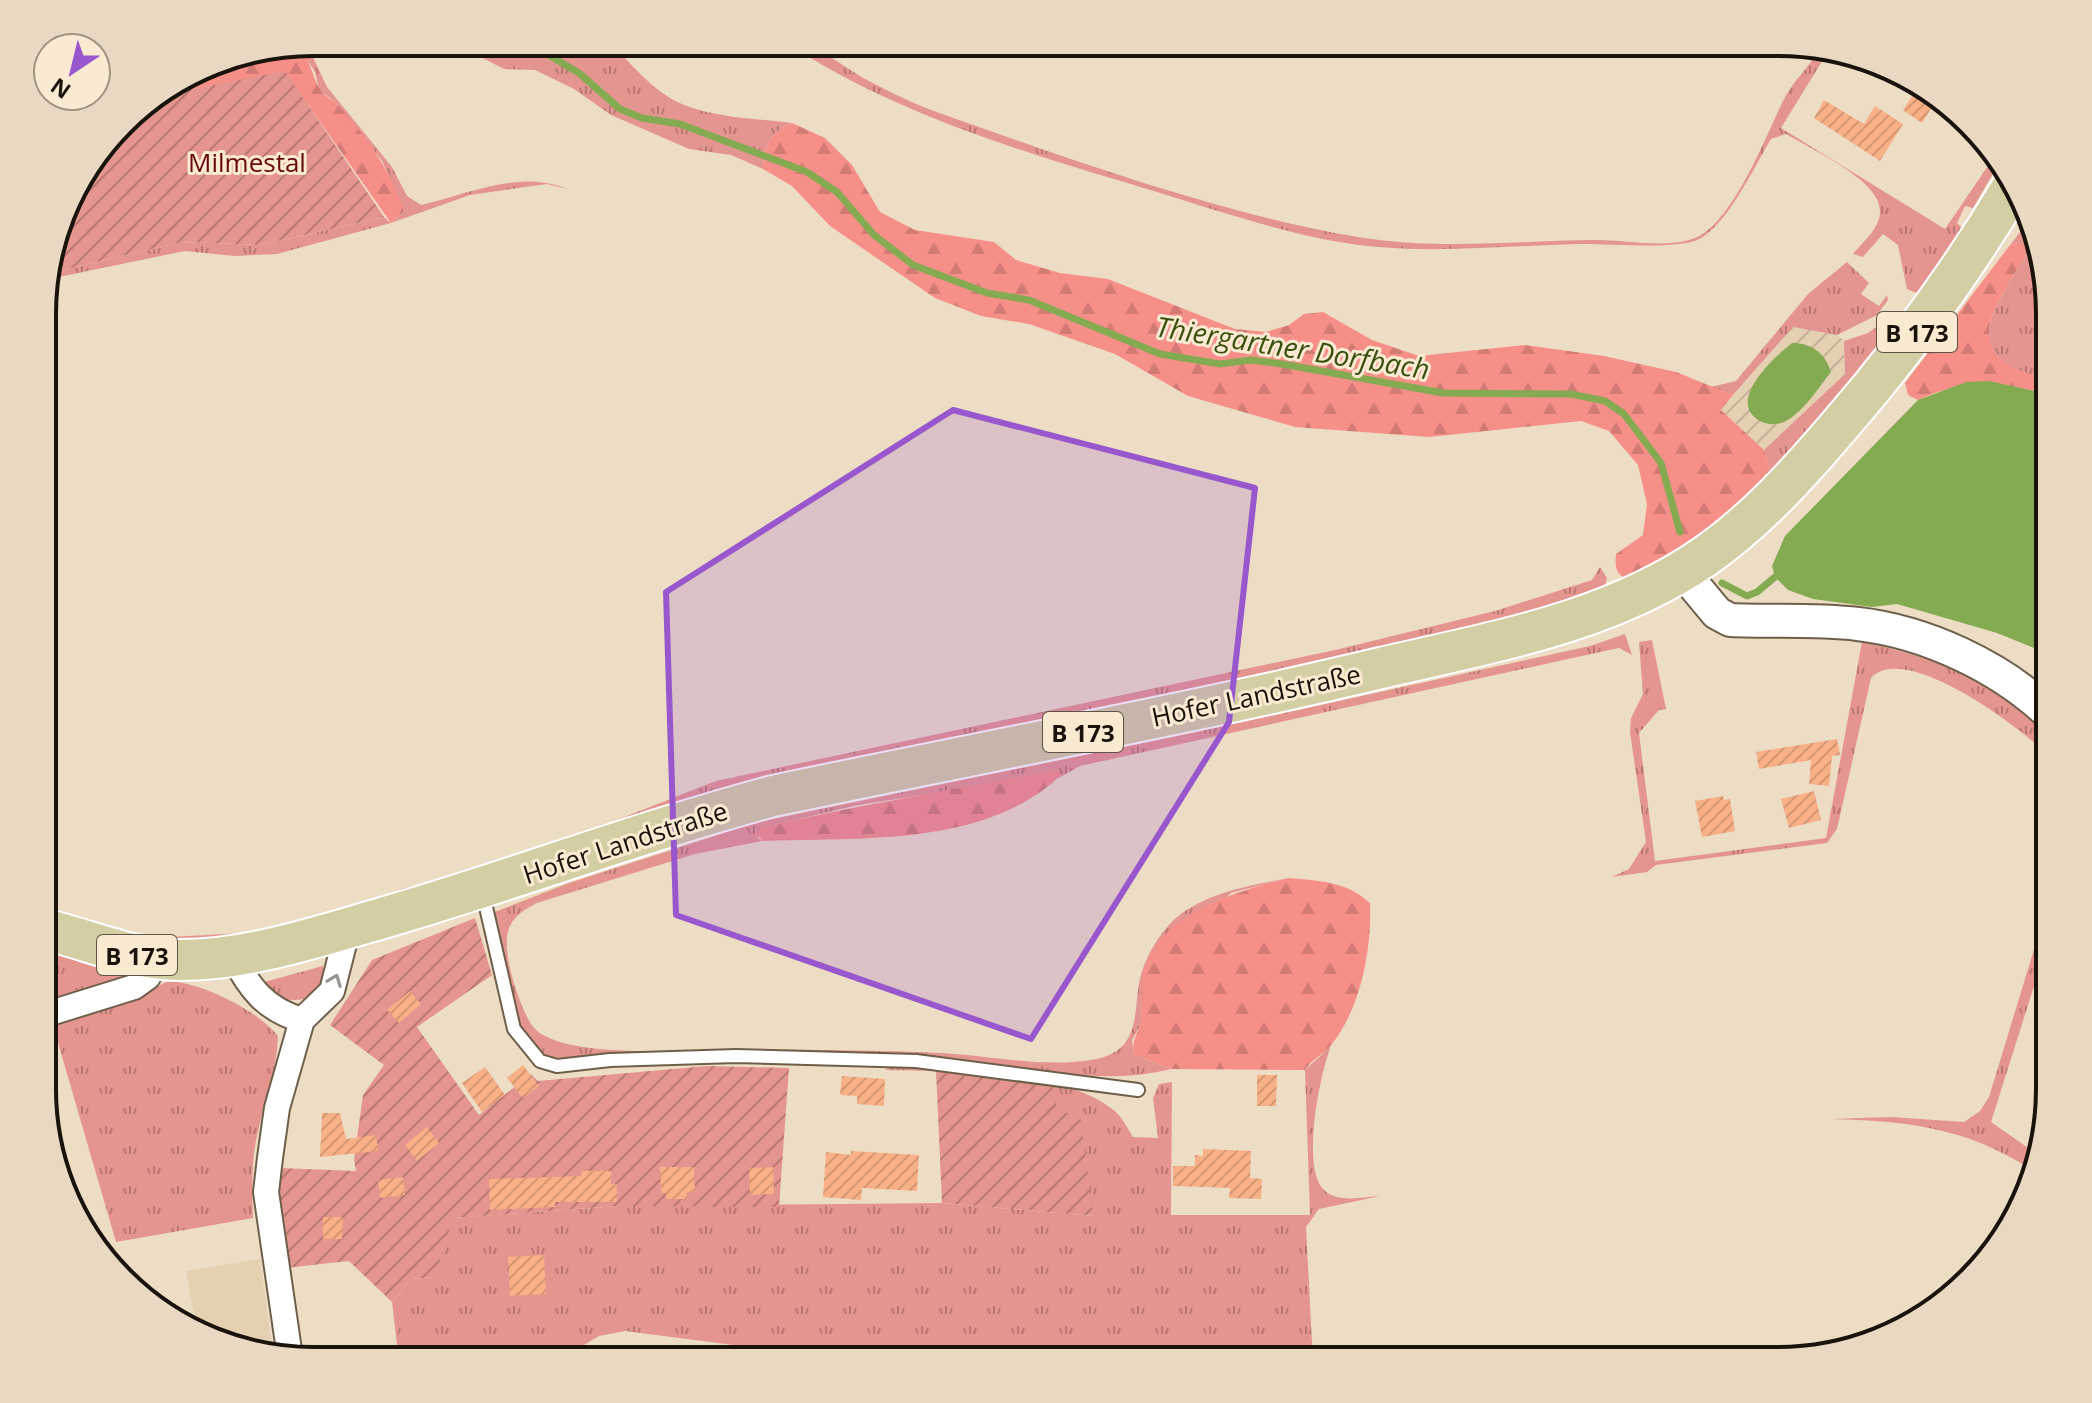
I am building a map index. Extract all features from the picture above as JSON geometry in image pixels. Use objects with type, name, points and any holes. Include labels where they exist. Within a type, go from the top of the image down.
[{"type":"main road","name":"Hofer Landstraße","points":[[56,932],[155,958],[233,956],[348,928],[482,889],[696,816],[773,796],[1298,688],[1536,631],[1635,596],[1682,571],[1767,504],[1852,411],[1930,316],[1970,259],[2007,196]]},
{"type":"street","points":[[1682,571],[1717,613],[1730,620],[1832,622],[1906,633],[1946,648],[2000,675],[2035,702]]},
{"type":"street","points":[[288,1345],[266,1192],[277,1108],[302,1020],[332,991],[348,928]]},
{"type":"street","points":[[233,956],[259,998],[277,1012],[302,1020]]},
{"type":"street","points":[[56,1011],[134,987],[148,977],[155,958]]},
{"type":"lane","points":[[482,889],[514,1029],[540,1061],[557,1066],[610,1060],[736,1056],[916,1061],[1138,1090]]},
{"type":"highlighted area","points":[[953,410],[1255,488],[1229,722],[1031,1039],[676,915],[666,592]]},
{"type":"shaded area","points":[[1793,327],[1837,335],[1844,341],[1845,374],[1764,450],[1721,410]]},
{"type":"shaded area","points":[[1792,343],[1817,350],[1831,372],[1791,418],[1778,424],[1760,421],[1751,413],[1748,403],[1750,392],[1774,358]]},
{"type":"shaded area","points":[[1989,381],[2035,391],[2035,648],[1997,633],[1897,604],[1872,607],[1813,599],[1788,590],[1775,577],[1772,566],[1785,536],[1918,400],[1966,382]]},
{"type":"shaded area","points":[[260,1259],[272,1343],[231,1333],[194,1317],[186,1271]]},
{"type":"green space","points":[[306,56],[320,89],[359,130],[392,182],[404,211],[391,223],[285,72],[186,91],[247,65]]},
{"type":"green space","points":[[313,56],[327,87],[392,167],[407,196],[421,205],[512,182],[549,183],[567,189],[547,184],[470,195],[391,223],[404,211],[382,161],[337,104],[319,89],[315,72],[305,57]]},
{"type":"green space","points":[[479,56],[623,56],[654,86],[683,105],[730,116],[792,123],[778,131],[770,141],[763,169],[731,155],[689,149],[611,115],[574,89],[535,70],[504,69]]},
{"type":"green space","points":[[809,56],[827,56],[865,79],[923,107],[1095,167],[1254,215],[1387,241],[1475,244],[1593,240],[1663,243],[1690,240],[1714,225],[1726,211],[1758,155],[1786,96],[1813,58],[1823,60],[1781,128],[1945,229],[1988,165],[1993,173],[1973,208],[1965,206],[1957,223],[1962,228],[1954,252],[1919,294],[1907,289],[1898,245],[1883,234],[1863,257],[1853,254],[1870,235],[1879,218],[1878,200],[1870,189],[1843,167],[1786,134],[1771,139],[1729,210],[1708,233],[1697,240],[1656,245],[1386,248],[1284,230],[1063,164],[920,112]]},
{"type":"green space","name":"Milmestal","points":[[285,71],[384,217],[260,245],[181,242],[60,271],[76,215],[100,171],[120,144],[144,120],[186,90]]},
{"type":"green space","points":[[792,123],[825,138],[852,165],[880,212],[915,230],[994,242],[1016,260],[1060,273],[1108,279],[1235,329],[1266,332],[1289,325],[1304,314],[1323,312],[1372,340],[1419,356],[1525,345],[1604,356],[1676,372],[1733,395],[1721,410],[1764,450],[1770,466],[1744,502],[1727,518],[1688,546],[1627,579],[1617,569],[1616,554],[1643,535],[1647,504],[1638,465],[1609,431],[1581,421],[1429,437],[1295,427],[1188,396],[1115,354],[1029,324],[981,316],[935,298],[830,226],[792,186],[763,169],[770,141],[778,131]]},
{"type":"green space","points":[[384,217],[391,223],[277,254],[234,256],[185,251],[59,277],[60,271],[181,242],[260,245]]},
{"type":"green space","points":[[2022,230],[2031,264],[2035,297],[2035,375],[2019,371],[2001,359],[1991,346],[1989,331],[1993,314],[2026,255],[2018,243],[2010,245]]},
{"type":"green space","points":[[2018,243],[2025,246],[2026,255],[1993,314],[1989,330],[1991,346],[2001,359],[2035,375],[2035,391],[1998,384],[1969,384],[1918,400],[1908,395],[1905,383],[2010,245]]},
{"type":"green space","points":[[1847,262],[1869,283],[1861,294],[1879,306],[1887,295],[1888,300],[1877,315],[1837,335],[1793,327],[1733,395],[1711,387],[1736,381],[1808,294]]},
{"type":"green space","points":[[1891,316],[1904,323],[1757,491],[1770,466],[1764,450],[1845,374],[1844,341],[1868,333]]},
{"type":"green space","points":[[1600,567],[1607,578],[1604,590],[1562,609],[276,928],[368,904],[404,888],[442,883],[520,858],[716,781],[1335,650],[1495,611],[1592,580]]},
{"type":"green space","points":[[1625,634],[1632,655],[1619,648],[1080,766],[1057,779],[1063,773],[858,805],[761,828],[758,838],[762,841],[695,854],[537,903],[515,918],[507,935],[512,976],[531,1024],[545,1036],[567,1044],[628,1051],[891,1051],[1072,1062],[1109,1055],[1120,1049],[1127,1040],[1132,1031],[1143,968],[1170,923],[1188,909],[1215,896],[1288,878],[1231,893],[1144,974],[1141,1024],[1132,1040],[1134,1054],[1171,1069],[1141,1075],[1079,1075],[954,1058],[881,1055],[582,1061],[541,1055],[522,1031],[492,913],[569,883],[758,822],[1201,731],[1590,646]]},
{"type":"green space","points":[[1652,640],[1666,709],[1659,710],[1639,733],[1655,861],[1826,838],[1862,642],[1962,672],[2008,697],[2035,717],[2035,743],[1990,709],[1935,679],[1910,670],[1887,669],[1871,678],[1837,829],[1827,843],[1656,865],[1647,872],[1612,877],[1629,869],[1646,842],[1630,732],[1631,718],[1643,694],[1639,642]]},
{"type":"green space","points":[[1057,770],[1063,773],[1032,797],[998,815],[960,826],[880,838],[762,841],[756,833],[760,828],[834,812]]},
{"type":"green space","points":[[1288,878],[1342,886],[1370,903],[1369,939],[1357,996],[1331,1045],[1305,1070],[1171,1069],[1134,1054],[1134,1040],[1141,1020],[1143,977],[1151,955],[1163,937],[1200,909]]},
{"type":"green space","points":[[475,918],[492,975],[417,1027],[479,1115],[531,1074],[538,1081],[707,1066],[789,1068],[779,1207],[619,1206],[453,1218],[435,1277],[411,1279],[392,1302],[349,1261],[285,1268],[279,1220],[280,1168],[356,1171],[354,1159],[363,1095],[384,1065],[330,1025],[372,960]]},
{"type":"green space","points":[[112,931],[170,937],[260,932],[189,949]]},
{"type":"green space","points":[[56,946],[132,967],[131,980],[56,1005]]},
{"type":"green space","points":[[2035,946],[2035,983],[1991,1122],[2029,1148],[2024,1165],[1981,1143],[1934,1129],[1831,1119],[1891,1117],[1964,1122],[1980,1111],[1989,1097]]},
{"type":"green space","points":[[323,966],[323,977],[317,992],[304,999],[277,997],[264,982]]},
{"type":"green space","points":[[168,981],[196,986],[243,1007],[278,1036],[273,1074],[255,1146],[253,1218],[116,1242],[56,1036],[56,1020],[127,1003]]},
{"type":"green space","points":[[1331,1046],[1314,1121],[1314,1164],[1318,1180],[1325,1191],[1337,1197],[1380,1196],[1319,1209],[1306,1227],[1312,1346],[746,1347],[625,1331],[599,1336],[581,1347],[397,1347],[392,1302],[411,1279],[435,1277],[452,1218],[619,1206],[942,1203],[1093,1216],[1056,1107],[1056,1086],[936,1071],[885,1070],[890,1066],[976,1069],[1069,1087],[1095,1098],[1116,1112],[1133,1137],[1158,1138],[1153,1098],[1159,1084],[1172,1082],[1171,1215],[1310,1215],[1305,1070]]},
{"type":"green space","points":[[936,1071],[1056,1086],[1056,1107],[1081,1120],[1093,1216],[942,1203]]},
{"type":"building","points":[[1913,95],[1931,108],[1922,123],[1903,110]]},
{"type":"building","points":[[1824,100],[1864,124],[1875,106],[1903,124],[1880,161],[1814,118]]},
{"type":"building","points":[[1837,739],[1840,755],[1832,756],[1829,786],[1809,784],[1811,760],[1759,769],[1756,752]]},
{"type":"building","points":[[1814,791],[1821,820],[1789,828],[1781,799]]},
{"type":"building","points":[[1723,796],[1724,800],[1730,799],[1735,831],[1702,837],[1695,801]]},
{"type":"building","points":[[410,991],[421,1004],[399,1023],[387,1010]]},
{"type":"building","points":[[523,1065],[539,1086],[523,1098],[507,1078]]},
{"type":"building","points":[[485,1067],[505,1095],[482,1112],[462,1083]]},
{"type":"building","points":[[1257,1075],[1277,1075],[1276,1106],[1257,1106]]},
{"type":"building","points":[[842,1076],[885,1079],[884,1106],[857,1104],[857,1096],[840,1095]]},
{"type":"building","points":[[322,1113],[340,1113],[346,1139],[376,1135],[378,1151],[320,1157]]},
{"type":"building","points":[[427,1127],[439,1143],[417,1161],[405,1145]]},
{"type":"building","points":[[1203,1149],[1251,1151],[1250,1178],[1262,1179],[1261,1199],[1229,1198],[1230,1188],[1173,1186],[1173,1166],[1195,1166],[1195,1155],[1203,1156]]},
{"type":"building","points":[[851,1151],[919,1155],[917,1191],[862,1188],[861,1200],[823,1197],[826,1152],[851,1155]]},
{"type":"building","points":[[660,1167],[694,1167],[695,1192],[687,1193],[687,1199],[666,1199],[666,1193],[661,1193]]},
{"type":"building","points":[[773,1167],[774,1194],[750,1195],[749,1168]]},
{"type":"building","points":[[581,1171],[611,1171],[611,1184],[617,1184],[617,1202],[555,1202],[555,1207],[490,1210],[489,1179],[581,1176]]},
{"type":"building","points":[[403,1177],[405,1195],[380,1198],[378,1180]]},
{"type":"building","points":[[323,1217],[343,1217],[342,1239],[323,1239]]},
{"type":"building","points":[[544,1255],[546,1294],[510,1296],[508,1257]]},
{"type":"waterway","name":"Thiergartner Dorfbach","points":[[550,56],[579,73],[620,109],[642,118],[680,124],[807,172],[837,192],[874,235],[913,265],[987,293],[1029,300],[1160,354],[1220,364],[1251,360],[1282,364],[1443,393],[1571,394],[1605,401],[1624,414],[1661,463],[1680,532]]},
{"type":"waterway","name":"Thiergartner Dorfbach","points":[[1722,583],[1747,596],[1775,577]]}]
